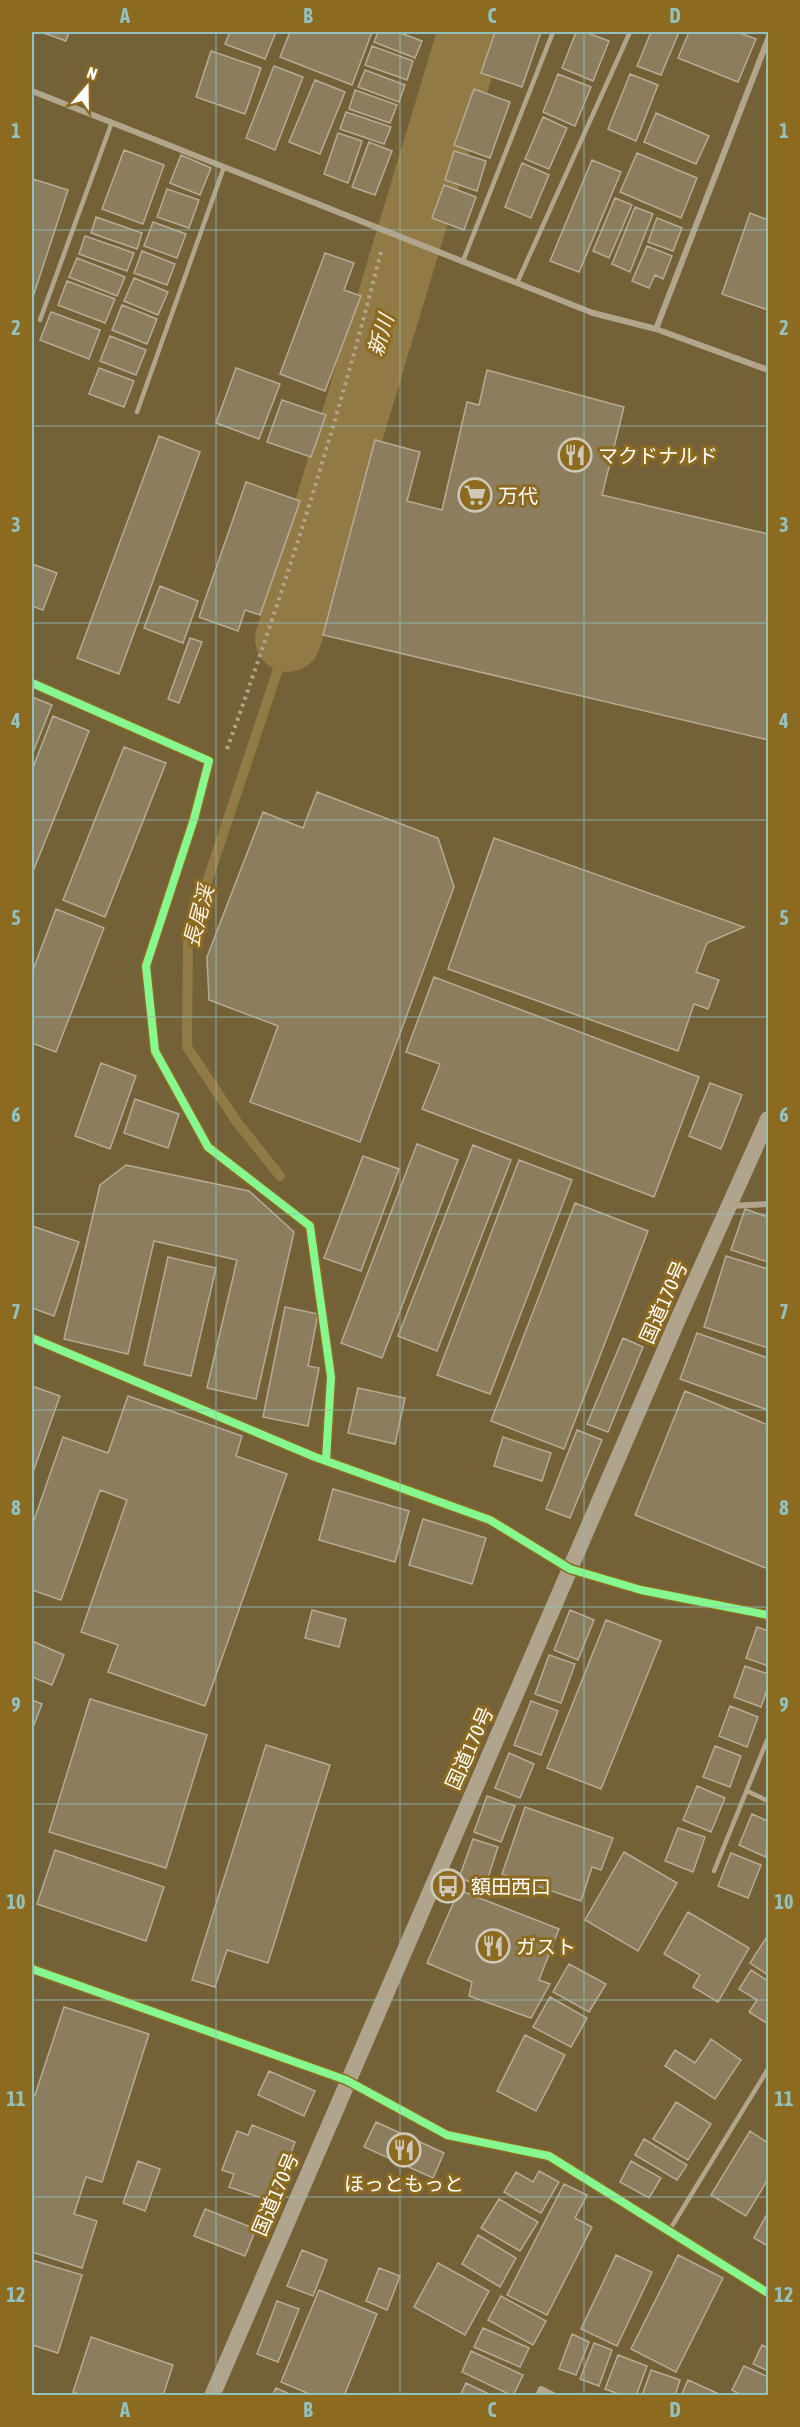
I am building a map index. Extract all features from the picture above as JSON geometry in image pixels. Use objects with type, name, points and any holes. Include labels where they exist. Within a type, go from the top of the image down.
[{"type":"highway","name":"国道170号","points":[[212,2396],[346,2080],[768,1119]]},
{"type":"street","points":[[656,329],[768,39]]},
{"type":"street","points":[[32,91],[517,283],[594,312],[656,329],[768,370]]},
{"type":"street","points":[[32,683],[209,761],[194,819],[146,966],[155,1051],[208,1147],[310,1226],[331,1377],[326,1461]]},
{"type":"street","points":[[729,1206],[768,1204]]},
{"type":"street","points":[[32,1338],[326,1461],[490,1520],[570,1569],[641,1590],[768,1615]]},
{"type":"street","points":[[32,1969],[346,2080],[447,2135],[549,2156],[768,2294]]},
{"type":"street","points":[[537,2396],[541,2390],[555,2396]]},
{"type":"lane","points":[[463,261],[553,32]]},
{"type":"lane","points":[[517,283],[630,32]]},
{"type":"lane","points":[[40,320],[112,122]]},
{"type":"lane","points":[[137,412],[224,167]]},
{"type":"lane","points":[[714,1871],[768,1737]]},
{"type":"lane","points":[[747,1791],[768,1801]]},
{"type":"lane","points":[[669,2231],[768,2069]]},
{"type":"path","points":[[209,761],[223,761],[278,598],[355,358],[386,231]]},
{"type":"building","points":[[41,32],[69,32],[66,41]]},
{"type":"building","points":[[230,32],[276,32],[265,59],[225,44]]},
{"type":"building","points":[[290,32],[372,32],[352,85],[280,57]]},
{"type":"building","points":[[378,32],[398,32],[422,41],[415,58],[374,42]]},
{"type":"building","points":[[495,32],[541,32],[522,87],[481,73]]},
{"type":"building","points":[[576,32],[585,32],[609,41],[593,81],[562,68]]},
{"type":"building","points":[[651,32],[679,32],[661,75],[637,66]]},
{"type":"building","points":[[689,32],[737,32],[756,39],[738,82],[678,58]]},
{"type":"building","points":[[372,46],[413,61],[407,80],[365,65]]},
{"type":"building","points":[[211,51],[261,68],[245,114],[196,97]]},
{"type":"building","points":[[274,66],[303,77],[275,150],[246,138]]},
{"type":"building","points":[[365,70],[405,85],[399,102],[358,87]]},
{"type":"building","points":[[558,74],[591,87],[575,126],[543,112]]},
{"type":"building","points":[[630,74],[658,85],[636,141],[608,129]]},
{"type":"building","points":[[315,80],[345,92],[320,154],[289,142]]},
{"type":"building","points":[[474,89],[510,102],[490,158],[454,145]]},
{"type":"building","points":[[355,90],[397,105],[390,123],[349,109]]},
{"type":"building","points":[[346,112],[391,127],[384,144],[340,129]]},
{"type":"building","points":[[656,113],[709,136],[696,164],[644,142]]},
{"type":"building","points":[[543,117],[567,128],[549,169],[525,159]]},
{"type":"building","points":[[338,133],[362,141],[348,183],[324,174]]},
{"type":"building","points":[[369,142],[392,151],[375,195],[352,187]]},
{"type":"building","points":[[124,150],[164,165],[143,224],[102,209]]},
{"type":"building","points":[[454,151],[486,161],[477,191],[445,180]]},
{"type":"building","points":[[637,153],[697,178],[681,218],[620,192]]},
{"type":"building","points":[[181,155],[211,168],[200,195],[170,183]]},
{"type":"building","points":[[592,160],[621,172],[579,272],[550,261]]},
{"type":"building","points":[[522,163],[549,175],[531,218],[505,207]]},
{"type":"building","points":[[33,179],[68,190],[32,300],[32,184]]},
{"type":"building","points":[[444,185],[476,197],[464,230],[432,218]]},
{"type":"building","points":[[167,189],[199,200],[189,228],[157,217]]},
{"type":"building","points":[[615,198],[632,205],[609,258],[593,251]]},
{"type":"building","points":[[635,207],[653,214],[630,272],[612,264]]},
{"type":"building","points":[[750,213],[768,220],[768,310],[722,294]]},
{"type":"building","points":[[96,217],[142,233],[137,249],[91,233]]},
{"type":"building","points":[[657,218],[682,228],[673,251],[648,242]]},
{"type":"building","points":[[153,222],[186,234],[177,258],[144,246]]},
{"type":"building","points":[[85,236],[134,253],[127,271],[79,254]]},
{"type":"building","points":[[647,246],[672,256],[663,279],[655,275],[649,288],[632,281]]},
{"type":"building","points":[[142,251],[175,264],[167,285],[134,273]]},
{"type":"building","points":[[325,253],[354,263],[344,290],[361,296],[325,391],[280,374]]},
{"type":"building","points":[[77,258],[125,277],[117,296],[69,277]]},
{"type":"building","points":[[134,278],[168,292],[158,315],[124,301]]},
{"type":"building","points":[[67,281],[115,299],[105,323],[58,305]]},
{"type":"building","points":[[122,305],[157,319],[147,344],[112,330]]},
{"type":"building","points":[[51,312],[100,330],[89,359],[40,340]]},
{"type":"building","points":[[110,336],[146,350],[136,375],[100,361]]},
{"type":"building","points":[[99,368],[134,381],[124,407],[89,394]]},
{"type":"building","points":[[236,368],[280,384],[259,439],[216,423]]},
{"type":"building","points":[[487,370],[624,407],[602,495],[768,534],[768,740],[323,635],[375,440],[420,452],[407,501],[442,510],[467,402],[479,405]]},
{"type":"building","points":[[282,400],[326,415],[311,457],[267,442]]},
{"type":"building","points":[[159,436],[200,452],[119,674],[77,658]]},
{"type":"building","points":[[246,482],[300,501],[260,615],[245,610],[238,631],[199,617]]},
{"type":"building","points":[[32,564],[57,573],[43,610],[32,606]]},
{"type":"building","points":[[160,586],[198,601],[183,643],[144,628]]},
{"type":"building","points":[[190,638],[202,642],[179,703],[168,699]]},
{"type":"building","points":[[32,697],[52,705],[32,755]]},
{"type":"building","points":[[53,716],[89,731],[32,874],[32,770]]},
{"type":"building","points":[[124,747],[166,763],[105,917],[63,900]]},
{"type":"building","points":[[317,792],[438,838],[454,887],[360,1142],[250,1102],[278,1026],[209,1000],[207,957],[263,812],[303,828]]},
{"type":"building","points":[[494,838],[744,927],[707,943],[696,972],[719,980],[708,1009],[694,1004],[678,1051],[448,969]]},
{"type":"building","points":[[56,909],[104,928],[56,1052],[32,1043],[32,973]]},
{"type":"building","points":[[434,977],[699,1077],[654,1197],[422,1109],[440,1064],[406,1052]]},
{"type":"building","points":[[101,1063],[136,1076],[110,1149],[75,1136]]},
{"type":"building","points":[[710,1083],[742,1095],[721,1149],[689,1136]]},
{"type":"building","points":[[135,1099],[179,1114],[168,1148],[124,1133]]},
{"type":"building","points":[[417,1144],[458,1160],[382,1358],[341,1343]]},
{"type":"building","points":[[473,1145],[511,1160],[437,1351],[398,1336]]},
{"type":"building","points":[[363,1156],[399,1169],[361,1271],[324,1258]]},
{"type":"building","points":[[519,1160],[572,1180],[490,1394],[437,1375]]},
{"type":"building","points":[[126,1165],[249,1191],[294,1232],[256,1399],[207,1388],[237,1260],[154,1241],[128,1354],[64,1339],[100,1185]]},
{"type":"building","points":[[575,1203],[648,1231],[564,1449],[491,1421]]},
{"type":"building","points":[[745,1209],[768,1217],[768,1262],[731,1250]]},
{"type":"building","points":[[32,1226],[79,1242],[54,1316],[32,1308]]},
{"type":"building","points":[[726,1256],[768,1269],[768,1348],[704,1327]]},
{"type":"building","points":[[168,1257],[216,1268],[191,1376],[144,1365]]},
{"type":"building","points":[[285,1307],[318,1314],[308,1366],[319,1368],[308,1426],[263,1417]]},
{"type":"building","points":[[697,1333],[768,1358],[768,1410],[680,1379]]},
{"type":"building","points":[[623,1338],[643,1347],[608,1432],[587,1424]]},
{"type":"building","points":[[32,1386],[60,1396],[32,1475]]},
{"type":"building","points":[[358,1388],[405,1398],[395,1444],[348,1433]]},
{"type":"building","points":[[685,1391],[768,1425],[768,1569],[635,1515]]},
{"type":"building","points":[[128,1396],[242,1436],[236,1456],[287,1474],[205,1706],[108,1672],[118,1645],[81,1632],[127,1500],[100,1490],[61,1600],[32,1590],[32,1526],[63,1437],[108,1453]]},
{"type":"building","points":[[577,1430],[602,1440],[570,1518],[546,1509]]},
{"type":"building","points":[[503,1437],[551,1453],[542,1481],[494,1466]]},
{"type":"building","points":[[333,1489],[409,1511],[395,1562],[319,1540]]},
{"type":"building","points":[[423,1519],[486,1538],[472,1584],[409,1565]]},
{"type":"building","points":[[312,1610],[346,1619],[339,1647],[305,1638]]},
{"type":"building","points":[[570,1610],[594,1620],[578,1660],[554,1650]]},
{"type":"building","points":[[606,1620],[661,1641],[601,1789],[547,1768]]},
{"type":"building","points":[[757,1627],[768,1631],[768,1666],[746,1658]]},
{"type":"building","points":[[32,1641],[64,1655],[52,1685],[32,1677]]},
{"type":"building","points":[[549,1655],[575,1664],[561,1703],[535,1694]]},
{"type":"building","points":[[745,1666],[768,1674],[768,1687],[761,1707],[734,1697]]},
{"type":"building","points":[[90,1699],[207,1735],[166,1868],[49,1832]]},
{"type":"building","points":[[32,1700],[42,1704],[32,1730]]},
{"type":"building","points":[[531,1701],[558,1711],[541,1755],[514,1745]]},
{"type":"building","points":[[730,1706],[758,1717],[747,1747],[719,1736]]},
{"type":"building","points":[[266,1745],[330,1765],[268,1963],[227,1950],[215,1987],[192,1980]]},
{"type":"building","points":[[715,1746],[741,1756],[730,1787],[703,1777]]},
{"type":"building","points":[[509,1753],[534,1764],[520,1798],[495,1788]]},
{"type":"building","points":[[697,1786],[725,1798],[711,1832],[683,1820]]},
{"type":"building","points":[[487,1796],[515,1806],[501,1842],[474,1832]]},
{"type":"building","points":[[525,1807],[613,1838],[601,1870],[592,1867],[581,1901],[502,1874]]},
{"type":"building","points":[[752,1814],[768,1821],[766,1857],[739,1845]]},
{"type":"building","points":[[678,1828],[705,1837],[693,1872],[665,1861]]},
{"type":"building","points":[[473,1839],[498,1847],[485,1887],[459,1878]]},
{"type":"building","points":[[55,1850],[164,1887],[146,1941],[37,1904]]},
{"type":"building","points":[[624,1852],[677,1883],[638,1951],[585,1920]]},
{"type":"building","points":[[731,1853],[761,1865],[748,1898],[718,1886]]},
{"type":"building","name":"ガスト","points":[[459,1890],[559,1929],[539,1980],[550,1984],[531,2018],[469,1996],[472,1982],[427,1963]]},
{"type":"building","points":[[688,1912],[749,1948],[718,2002],[693,1987],[700,1975],[664,1954]]},
{"type":"building","points":[[768,1935],[768,1975],[750,1963]]},
{"type":"building","points":[[569,1964],[606,1984],[589,2012],[553,1992]]},
{"type":"building","points":[[751,1970],[768,1981],[768,2024],[749,2012],[757,2000],[739,1989]]},
{"type":"building","points":[[550,1997],[587,2018],[571,2047],[533,2027]]},
{"type":"building","points":[[64,2007],[149,2034],[102,2182],[86,2177],[74,2214],[97,2221],[82,2268],[32,2252],[32,2094],[35,2095]]},
{"type":"building","points":[[525,2035],[565,2055],[536,2111],[497,2091]]},
{"type":"building","points":[[711,2039],[741,2060],[715,2099],[665,2066],[675,2050],[695,2063]]},
{"type":"building","points":[[269,2071],[315,2091],[304,2116],[258,2095]]},
{"type":"building","points":[[676,2102],[711,2124],[688,2160],[653,2139]]},
{"type":"building","name":"ほっともっと","points":[[376,2122],[444,2153],[433,2178],[364,2147]]},
{"type":"building","points":[[252,2125],[295,2142],[273,2202],[229,2187],[234,2174],[222,2170],[237,2131],[248,2135]]},
{"type":"building","points":[[750,2131],[768,2143],[768,2179],[746,2216],[711,2195]]},
{"type":"building","points":[[644,2139],[687,2165],[677,2180],[635,2155]]},
{"type":"building","points":[[138,2161],[160,2169],[145,2211],[123,2203]]},
{"type":"building","points":[[631,2161],[661,2178],[649,2198],[620,2182]]},
{"type":"building","points":[[539,2171],[559,2182],[541,2213],[504,2192],[516,2172],[533,2182]]},
{"type":"building","points":[[564,2184],[587,2195],[575,2218],[592,2227],[547,2315],[507,2295]]},
{"type":"building","points":[[499,2199],[538,2222],[520,2251],[481,2228]]},
{"type":"building","points":[[205,2209],[256,2229],[245,2256],[194,2236]]},
{"type":"building","points":[[768,2212],[768,2246],[754,2238]]},
{"type":"building","points":[[478,2235],[516,2258],[500,2287],[462,2264]]},
{"type":"building","points":[[302,2250],[327,2260],[313,2296],[287,2286]]},
{"type":"building","points":[[616,2255],[652,2272],[617,2346],[581,2329]]},
{"type":"building","points":[[678,2255],[723,2278],[676,2372],[631,2349]]},
{"type":"building","points":[[32,2260],[82,2275],[58,2353],[32,2345]]},
{"type":"building","points":[[438,2263],[489,2291],[465,2335],[414,2307]]},
{"type":"building","points":[[379,2268],[400,2276],[387,2310],[366,2301]]},
{"type":"building","points":[[319,2290],[377,2314],[344,2396],[314,2396],[281,2382]]},
{"type":"building","points":[[501,2296],[546,2321],[533,2345],[488,2320]]},
{"type":"building","points":[[277,2301],[299,2309],[278,2362],[257,2354]]},
{"type":"building","points":[[483,2328],[529,2348],[520,2367],[474,2347]]},
{"type":"building","points":[[572,2334],[589,2342],[576,2375],[559,2369]]},
{"type":"building","points":[[91,2337],[173,2365],[163,2396],[84,2396],[73,2392]]},
{"type":"building","points":[[594,2343],[612,2350],[599,2386],[580,2379]]},
{"type":"building","points":[[762,2345],[768,2348],[768,2371],[753,2364]]},
{"type":"building","points":[[471,2351],[523,2375],[513,2396],[462,2372]]},
{"type":"building","points":[[618,2355],[647,2366],[636,2396],[624,2396],[605,2389]]},
{"type":"building","points":[[744,2366],[768,2377],[768,2396],[743,2396],[732,2390]]},
{"type":"building","points":[[651,2370],[680,2380],[675,2396],[642,2396]]},
{"type":"building","points":[[688,2380],[719,2394],[719,2396],[681,2396]]},
{"type":"building","points":[[466,2383],[493,2396],[460,2396]]},
{"type":"building","points":[[276,2388],[294,2396],[272,2396]]},
{"type":"waterway","name":"新川","points":[[288,639],[471,32]]},
{"type":"waterway","name":"長尾渓","points":[[280,1176],[237,1122],[187,1047],[188,939],[288,639]]},
{"type":"cycle path","points":[[32,683],[209,761],[194,819],[146,966],[155,1051],[208,1147],[310,1226],[331,1377],[326,1460]]},
{"type":"cycle path","points":[[32,1338],[315,1457],[490,1520],[570,1569],[641,1590],[768,1615]]},
{"type":"cycle path","points":[[32,1969],[346,2080],[447,2135],[549,2156],[768,2293]]},
{"type":"place","name":"マクドナルド","points":[[575,455]]},
{"type":"place","name":"万代","points":[[475,495]]},
{"type":"place","name":"額田西口","points":[[448,1886]]},
{"type":"place","name":"ガスト","points":[[493,1946]]},
{"type":"place","name":"ほっともっと","points":[[404,2150]]}]
